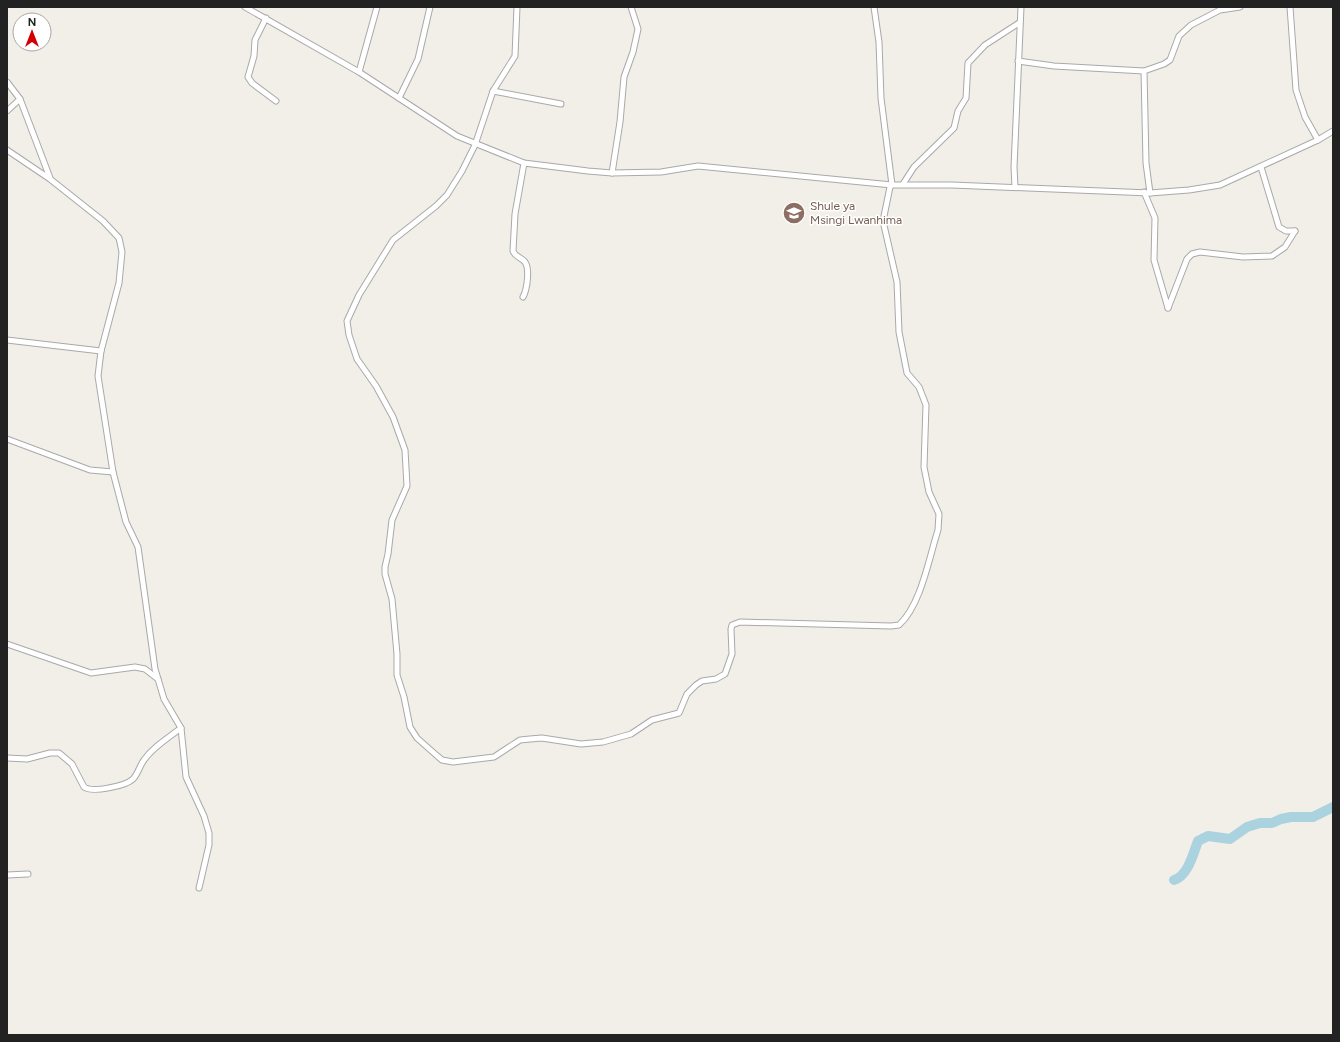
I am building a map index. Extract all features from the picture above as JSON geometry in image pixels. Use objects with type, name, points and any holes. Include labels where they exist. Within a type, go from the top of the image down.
[{"type":"street","points":[[245,7],[257,10],[266,18],[359,72],[457,136],[475,145],[524,163],[612,173],[661,172],[698,166],[892,184],[1015,187],[1147,193],[1189,190],[1220,184],[1261,167],[1318,140],[1333,131]]},
{"type":"street","points":[[359,72],[377,7]]},
{"type":"street","points":[[400,98],[418,59],[430,7]]},
{"type":"street","points":[[517,7],[515,56],[494,91],[475,145],[462,171],[447,195],[436,206],[393,240],[359,295],[348,321],[349,335],[357,359],[376,386],[393,417],[405,450],[407,486],[392,520],[385,567],[385,574],[392,599],[397,654],[397,675],[412,732],[442,760],[453,762],[494,757],[520,740],[542,738],[581,744],[602,742],[631,734],[652,720],[676,714],[682,709],[687,694],[696,685],[702,681],[716,679],[725,674],[732,654],[732,625],[740,622],[891,626],[899,625],[905,620],[918,594],[938,530],[939,522],[938,514],[925,478],[926,405],[919,387],[907,373],[899,332],[897,282],[883,220],[890,187],[892,184],[881,98],[879,42],[874,7]]},
{"type":"street","points":[[612,173],[620,122],[624,77],[633,52],[638,28],[630,7]]},
{"type":"street","points":[[1015,187],[1014,167],[1019,23],[1021,7]]},
{"type":"street","points":[[1018,61],[1054,66],[1144,71],[1164,64],[1170,60],[1179,36],[1191,25],[1220,10],[1240,7]]},
{"type":"street","points":[[1290,7],[1296,90],[1305,116],[1318,140]]},
{"type":"street","points":[[266,18],[255,40],[254,56],[248,77],[252,83],[276,101]]},
{"type":"street","points":[[903,184],[914,168],[954,128],[958,111],[966,98],[968,63],[985,45],[1019,23]]},
{"type":"street","points":[[1144,71],[1147,193],[1155,218],[1154,260],[1168,308],[1187,259],[1192,254],[1200,252],[1243,257],[1272,256],[1285,247],[1295,231],[1286,231],[1279,227],[1261,167]]},
{"type":"street","points":[[7,82],[20,99],[50,179]]},
{"type":"street","points":[[494,91],[561,104]]},
{"type":"street","points":[[7,111],[20,99]]},
{"type":"street","points":[[7,150],[50,179],[103,221],[119,238],[122,252],[119,283],[101,351],[98,376],[113,472],[126,522],[138,547],[149,614],[151,648],[158,679],[164,699],[181,728],[186,777],[204,816],[208,833],[209,846],[199,888]]},
{"type":"street","points":[[523,297],[526,292],[527,282],[526,266],[524,261],[514,255],[513,251],[516,206],[524,163]]},
{"type":"street","points":[[7,340],[101,351]]},
{"type":"street","points":[[7,439],[90,470],[113,472]]},
{"type":"street","points":[[7,644],[91,673],[134,667],[145,669],[158,679]]},
{"type":"street","points":[[7,758],[28,760],[50,753],[59,753],[72,764],[84,787],[94,790],[118,785],[132,780],[143,760],[152,750],[181,728]]},
{"type":"street","points":[[7,875],[28,874]]},
{"type":"waterway","points":[[1174,880],[1183,874],[1192,858],[1198,841],[1208,836],[1230,839],[1247,827],[1260,823],[1272,823],[1291,817],[1313,817],[1333,807]]},
{"type":"place","name":"Shule ya Msingi Lwanhima","points":[[794,213]]}]
